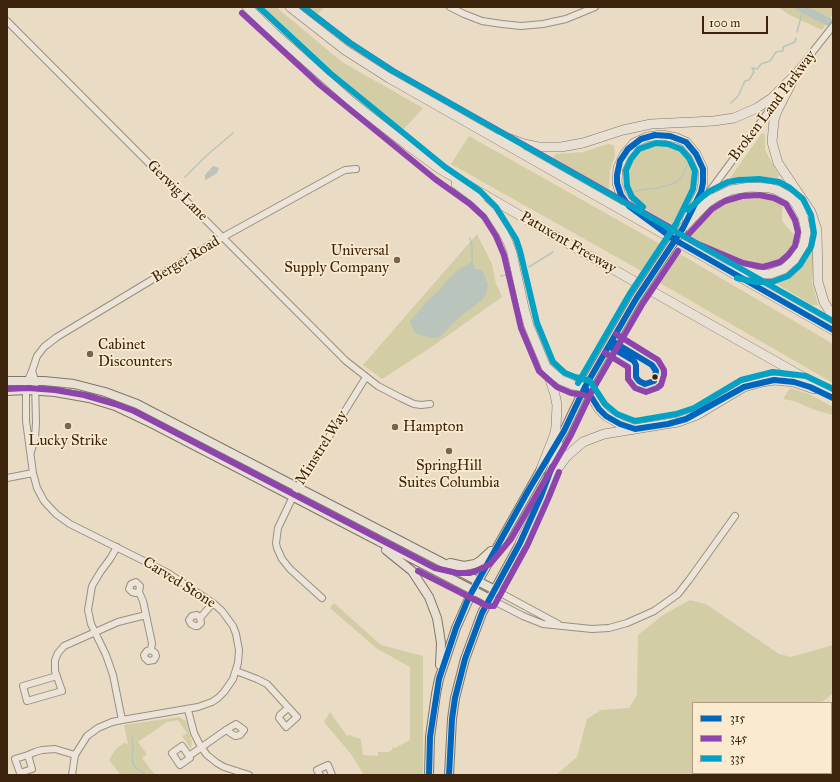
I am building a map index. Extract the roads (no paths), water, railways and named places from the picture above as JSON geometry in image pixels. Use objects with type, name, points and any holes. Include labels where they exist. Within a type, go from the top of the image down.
[{"type":"highway","name":"Patuxent Freeway","points":[[247,7],[325,79],[407,145],[440,169],[833,394]]},
{"type":"highway","points":[[290,7],[345,50],[389,78],[833,330]]},
{"type":"highway","points":[[430,101],[512,140],[538,147],[561,147],[583,143],[623,130],[651,124],[714,121],[734,118],[757,108],[772,98],[798,72]]},
{"type":"highway","points":[[798,72],[777,110],[772,131],[772,142],[778,162],[807,204],[813,216],[818,235],[818,282],[824,302],[833,317]]},
{"type":"highway","points":[[668,236],[629,206],[621,195],[619,188],[617,175],[620,161],[628,149],[641,139],[662,135],[677,138],[692,148],[700,162],[704,176],[701,192],[683,228]]},
{"type":"highway","points":[[407,145],[440,173],[475,198],[490,212],[508,242],[512,253],[526,314],[556,395],[558,417],[554,436],[541,468]]},
{"type":"highway","points":[[683,228],[707,203],[714,198],[731,190],[750,187],[769,188],[785,194],[796,204],[803,217],[806,232],[802,249],[794,260],[778,272],[763,275],[741,271],[694,250]]},
{"type":"highway","points":[[546,367],[561,380],[572,385],[585,387],[606,416],[620,424],[635,429]]},
{"type":"highway","points":[[520,543],[558,469],[567,456],[583,442],[593,437],[668,424],[686,419],[744,387],[774,380],[794,382],[810,387],[833,398]]},
{"type":"main road","name":"Broken Land Parkway","points":[[449,775],[452,719],[459,683],[473,636],[494,590],[520,543],[541,496],[564,431],[585,387],[636,299],[683,228]]},
{"type":"main road","points":[[7,381],[32,380],[74,384],[118,396],[142,407],[494,590]]},
{"type":"main road","points":[[7,391],[26,390],[72,394],[115,406],[140,417],[490,599]]},
{"type":"main road","name":"Broken Land Parkway","points":[[429,775],[430,737],[439,679],[456,628],[473,590],[541,468],[564,431]]},
{"type":"main road","points":[[365,534],[400,559],[412,571],[429,597],[437,618],[441,643],[439,679]]},
{"type":"main road","points":[[439,561],[458,565],[475,564],[484,558],[504,534]]},
{"type":"street","points":[[450,7],[482,21],[521,26],[559,21],[576,16],[595,7]]},
{"type":"street","name":"Gerwig Lane","points":[[7,21],[346,361],[378,386],[407,402],[421,405],[430,404]]},
{"type":"street","name":"Broken Land Parkway","points":[[683,228],[833,26]]},
{"type":"street","name":"Berger Road","points":[[36,391],[32,380],[32,371],[37,356],[49,342],[223,237],[339,173],[356,169]]},
{"type":"street","name":"Minstrel Way","points":[[322,598],[285,564],[277,548],[276,538],[278,528],[297,488],[366,377]]},
{"type":"street","name":"Berger Road","points":[[26,390],[32,380]]},
{"type":"street","name":"Carved Stone","points":[[26,390],[27,432],[33,473],[40,495],[48,506],[56,514],[78,528],[168,573],[213,603],[228,619],[236,634],[238,642],[239,657],[236,671],[229,685],[218,698],[204,705],[188,710],[122,720],[104,725],[93,731],[75,755],[72,775]]},
{"type":"street","name":"Carved Stone","points":[[31,453],[35,438],[36,391]]},
{"type":"street","points":[[7,478],[33,473]]},
{"type":"street","points":[[490,599],[544,624],[584,628],[609,628],[636,620],[662,606],[683,588],[735,516]]},
{"type":"street","points":[[117,547],[96,579],[90,595],[89,616],[94,632],[106,655],[113,674],[122,720]]},
{"type":"street","points":[[494,590],[559,625]]},
{"type":"street","points":[[139,592],[143,601],[152,643],[151,650]]},
{"type":"street","points":[[200,618],[213,603]]},
{"type":"street","points":[[57,676],[22,686],[27,701],[62,691],[57,676],[55,660],[64,646],[118,622],[146,615]]},
{"type":"street","points":[[236,671],[262,681],[288,708]]},
{"type":"street","points":[[188,710],[194,733],[207,755],[217,763],[235,773],[249,775]]},
{"type":"street","points":[[189,756],[226,730]]},
{"type":"street","points":[[28,755],[42,750],[55,749],[75,755]]},
{"type":"street","points":[[320,775],[318,770],[328,765],[332,775]]},
{"type":"waterway","points":[[799,7],[833,24]]},
{"type":"waterway","points":[[797,32],[803,10]]},
{"type":"waterway","points":[[731,103],[738,96],[745,81],[749,80],[754,72],[752,68],[757,69],[761,64],[770,61],[776,52],[783,51],[783,47],[795,42],[796,38]]},
{"type":"waterway","points":[[185,177],[206,156],[233,133]]},
{"type":"waterway","points":[[629,194],[640,190],[658,188],[675,183],[682,177],[687,166]]},
{"type":"waterway","points":[[470,238],[472,247],[472,262]]},
{"type":"waterway","points":[[529,267],[553,252]]},
{"type":"waterway","points":[[501,276],[506,275]]},
{"type":"waterway","points":[[132,736],[132,760],[135,767],[146,775]]},
{"type":"place","name":"Universal Supply Company","points":[[397,260]]},
{"type":"place","name":"Cabinet Discounters","points":[[90,354]]},
{"type":"place","name":"Lucky Strike","points":[[68,426]]},
{"type":"place","name":"Hampton","points":[[395,427]]},
{"type":"place","name":"SpringHill Suites Columbia","points":[[449,451]]}]
